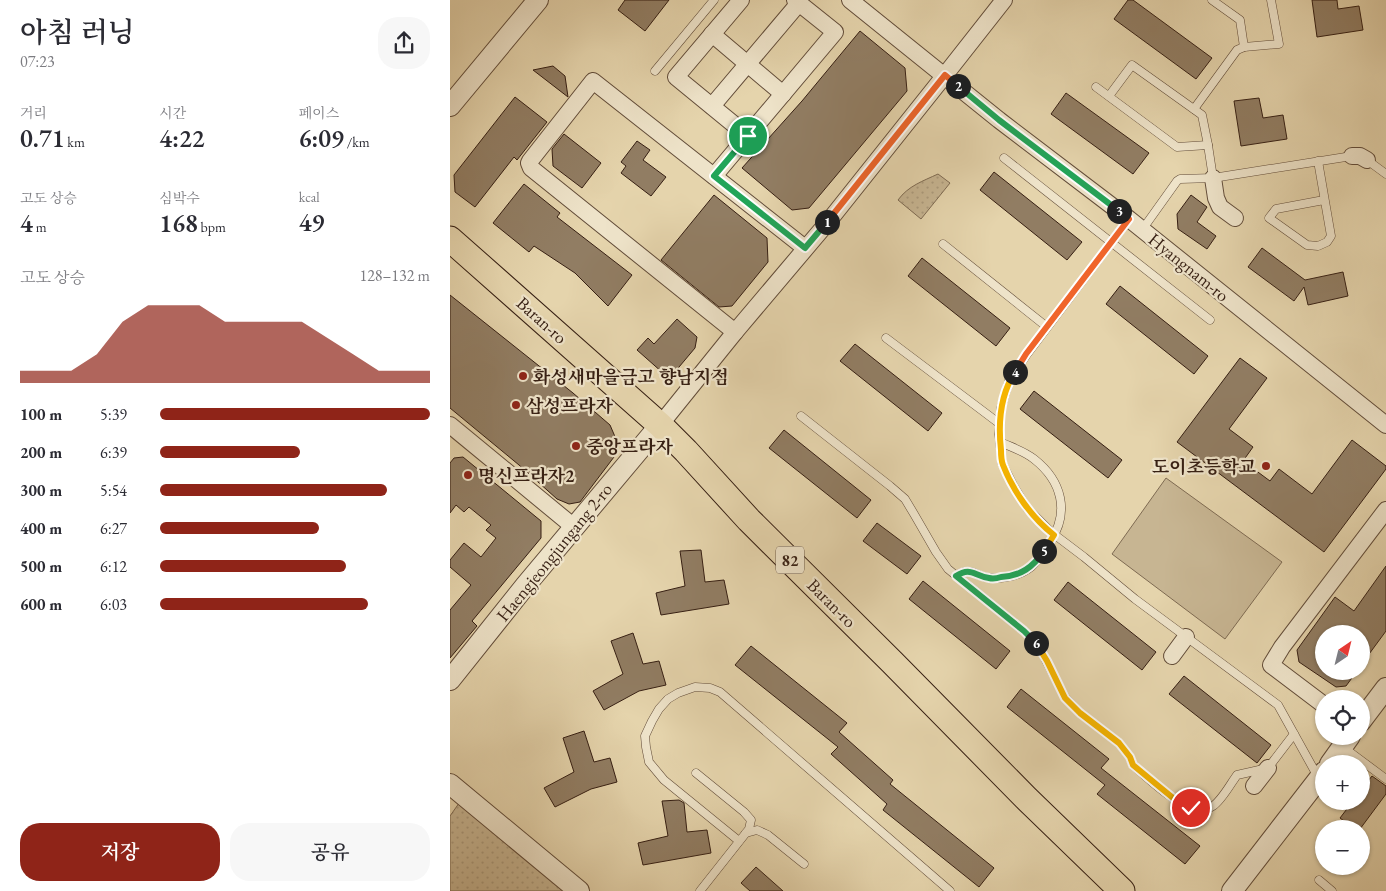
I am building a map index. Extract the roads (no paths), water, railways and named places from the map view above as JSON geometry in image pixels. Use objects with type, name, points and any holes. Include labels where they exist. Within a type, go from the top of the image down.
[{"type":"main road","name":"Baran-ro","points":[[450,239],[660,425],[749,520],[1026,799],[1122,891]]},
{"type":"street","points":[[450,106],[538,0]]},
{"type":"street","points":[[741,0],[676,76],[748,136]]},
{"type":"street","name":"Hyangnam-ro","points":[[850,0],[999,120],[1129,219],[1386,425]]},
{"type":"street","points":[[660,425],[1004,0]]},
{"type":"street","points":[[712,106],[797,2],[835,32],[714,176]]},
{"type":"street","points":[[712,34],[783,94]]},
{"type":"street","points":[[735,332],[534,171],[529,164],[592,81],[805,248]]},
{"type":"street","points":[[1213,178],[1216,198],[1220,207],[1235,218]]},
{"type":"street","name":"Haengjeongjungang 2-ro","points":[[450,680],[574,527],[660,425]]},
{"type":"street","points":[[452,432],[513,469],[574,527]]},
{"type":"street","points":[[1315,698],[1271,665],[1282,647],[1386,510]]},
{"type":"street","points":[[1172,656],[1186,637]]},
{"type":"street","points":[[1370,709],[1386,688]]},
{"type":"street","points":[[1337,755],[1345,745]]},
{"type":"street","points":[[1254,786],[1268,768]]},
{"type":"street","points":[[1232,891],[1315,783]]},
{"type":"street","points":[[450,784],[579,891]]},
{"type":"lane","points":[[655,71],[714,0]]},
{"type":"lane","points":[[1212,0],[1240,20],[1244,47]]},
{"type":"lane","points":[[1194,109],[1237,50],[1244,47],[1279,44],[1271,0]]},
{"type":"lane","points":[[1109,96],[1132,65],[1202,115],[1213,178]]},
{"type":"lane","points":[[1096,87],[1177,147],[1208,145]]},
{"type":"lane","points":[[1004,158],[1210,320]]},
{"type":"lane","points":[[1142,230],[1180,179],[1213,178],[1318,161],[1359,158],[1386,174]]},
{"type":"lane","points":[[1318,161],[1330,236],[1327,242],[1318,246],[1307,245],[1269,218],[1276,208],[1324,200]]},
{"type":"lane","points":[[1129,219],[1026,354],[1009,381],[1001,408],[1000,442],[1002,463],[1027,508],[1054,535],[1135,599],[1278,705],[1294,734],[1315,760]]},
{"type":"lane","points":[[943,244],[1048,327]]},
{"type":"lane","points":[[886,338],[1000,424]]},
{"type":"lane","points":[[801,416],[904,499],[948,569],[1024,631],[1038,645],[1065,698],[1080,713],[1119,743],[1130,757],[1133,765],[1178,802],[1191,808],[1203,810],[1213,806],[1237,774],[1268,768],[1294,734]]},
{"type":"lane","points":[[956,576],[964,571],[991,578],[1021,574],[1032,566],[1059,526],[1062,505],[1056,484],[1046,470],[1033,458],[1019,449],[1000,442]]},
{"type":"lane","points":[[739,841],[664,780],[649,762],[645,736],[659,709],[678,693],[695,687],[710,688],[720,692],[950,891]]},
{"type":"lane","points":[[1350,745],[1386,779]]},
{"type":"lane","points":[[696,774],[744,812],[751,820],[749,829],[702,888],[712,891]]},
{"type":"lane","points":[[746,833],[757,830],[768,835],[804,864]]},
{"type":"lane","points":[[1319,880],[1332,891]]},
{"type":"place","name":"화성새마을금고 향남지점","points":[[523,376]]},
{"type":"place","name":"삼성프라자","points":[[516,405]]},
{"type":"place","name":"중앙프라자","points":[[576,446]]},
{"type":"place","name":"도이초등학교","points":[[1266,466]]},
{"type":"place","name":"명신프라자2","points":[[468,475]]}]
